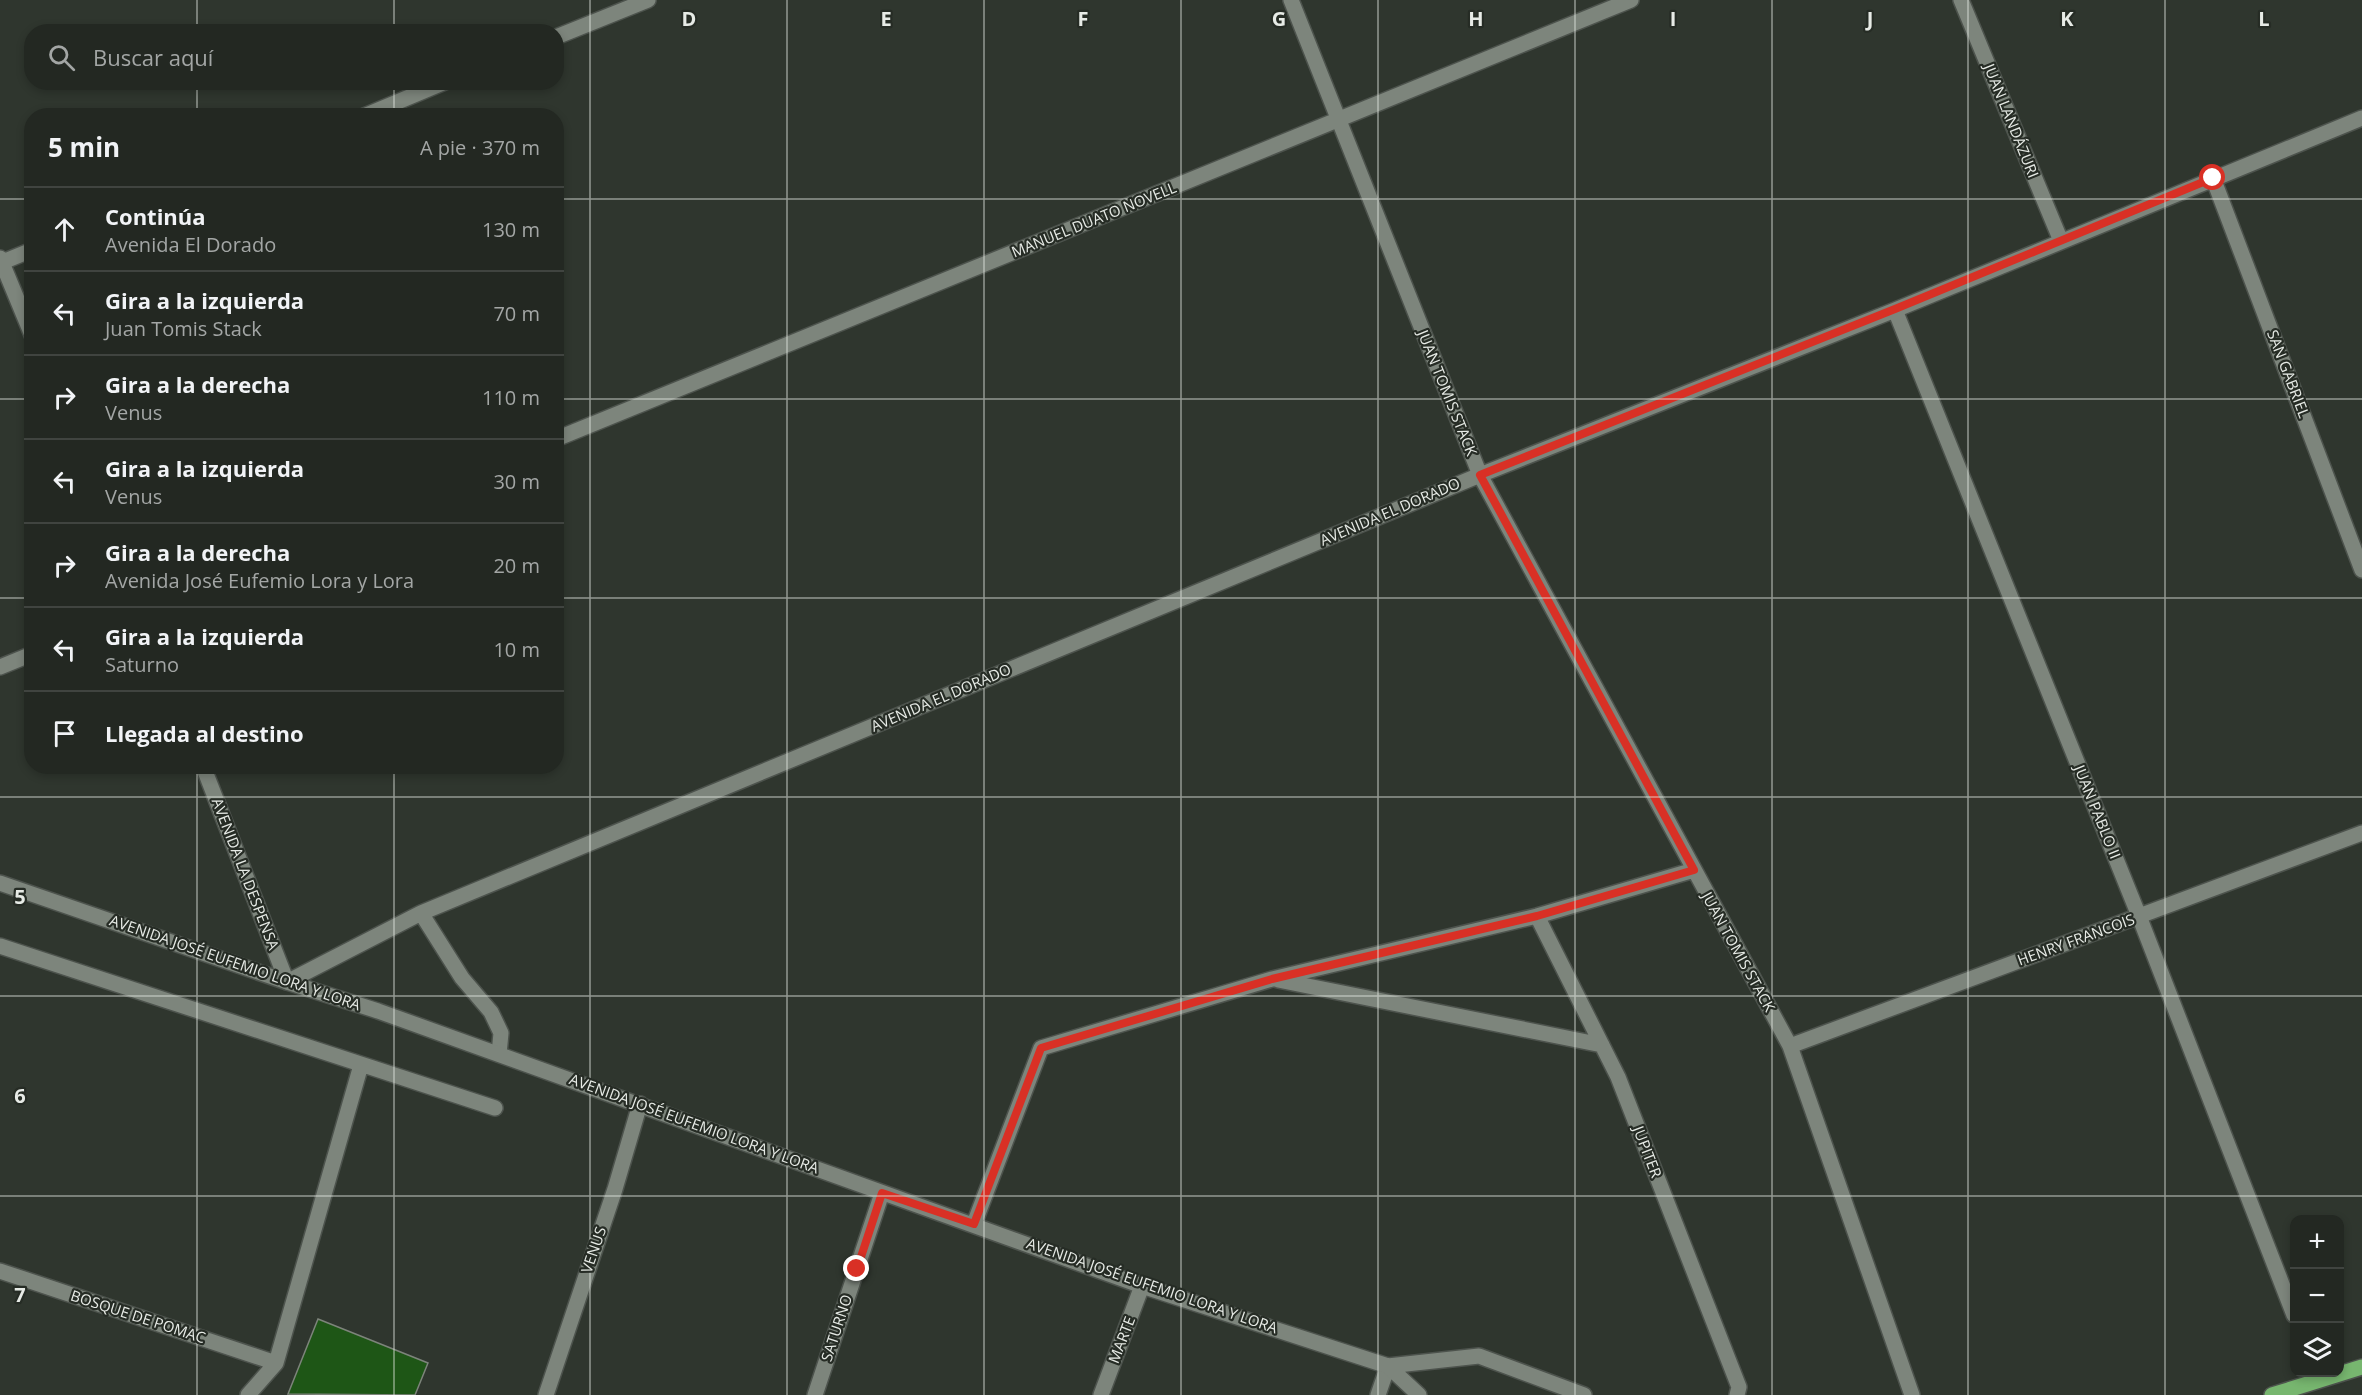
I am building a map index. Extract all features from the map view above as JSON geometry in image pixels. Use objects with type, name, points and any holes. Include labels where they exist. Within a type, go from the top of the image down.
[{"type":"main road","points":[[2344,1371],[2362,1367]]},
{"type":"main road","points":[[2272,1395],[2316,1377]]},
{"type":"street","points":[[564,34],[648,0]]},
{"type":"street","name":"JUAN TOMIS STACK","points":[[1291,0],[1480,475],[1790,1046],[1912,1395]]},
{"type":"street","name":"MANUEL DUATO NOVELL","points":[[564,436],[1631,0]]},
{"type":"street","name":"JUAN LANDÁZURI","points":[[1961,0],[2061,241]]},
{"type":"street","points":[[383,108],[426,90]]},
{"type":"street","name":"AVENIDA EL DORADO","points":[[287,982],[421,914],[1480,475],[1895,309],[2362,118]]},
{"type":"street","name":"SAN GABRIEL","points":[[2213,178],[2362,570]]},
{"type":"street","points":[[24,253],[1,261],[24,316]]},
{"type":"street","name":"JUAN PABLO II","points":[[1895,309],[2139,916],[2290,1302]]},
{"type":"street","points":[[0,667],[24,657]]},
{"type":"street","name":"AVENIDA LA DESPENSA","points":[[206,774],[287,982]]},
{"type":"street","name":"HENRY FRANCOIS","points":[[1790,1046],[2362,833]]},
{"type":"street","points":[[974,1224],[1041,1048],[1272,979],[1537,916],[1694,870]]},
{"type":"street","name":"AVENIDA JOSÉ EUFEMIO LORA Y LORA","points":[[0,883],[378,1011],[1142,1286],[1388,1366],[1479,1356],[1584,1395]]},
{"type":"street","points":[[421,914],[462,978],[491,1012],[501,1033],[499,1054]]},
{"type":"street","name":"JUPITER","points":[[1537,916],[1618,1077],[1739,1387],[1737,1395]]},
{"type":"street","points":[[0,946],[495,1108]]},
{"type":"street","points":[[1272,979],[1602,1045]]},
{"type":"street","points":[[248,1395],[276,1363],[361,1065]]},
{"type":"street","name":"VENUS","points":[[546,1395],[615,1189],[640,1104]]},
{"type":"street","name":"SATURNO","points":[[815,1395],[882,1193]]},
{"type":"street","name":"BOSQUE DE POMAC","points":[[0,1271],[276,1363]]},
{"type":"street","name":"MARTE","points":[[1101,1395],[1142,1286]]},
{"type":"street","points":[[1378,1395],[1388,1366]]},
{"type":"street","name":"AVENIDA JOSÉ EUFEMIO LORA Y LORA","points":[[1388,1366],[1419,1395]]},
{"type":"building","points":[[318,1319],[428,1363],[415,1395],[288,1394]]},
{"type":"route","points":[[857,1269],[882,1193],[974,1224],[1041,1048],[1272,979],[1537,916],[1694,870],[1480,475],[1895,309],[2213,178]]}]
